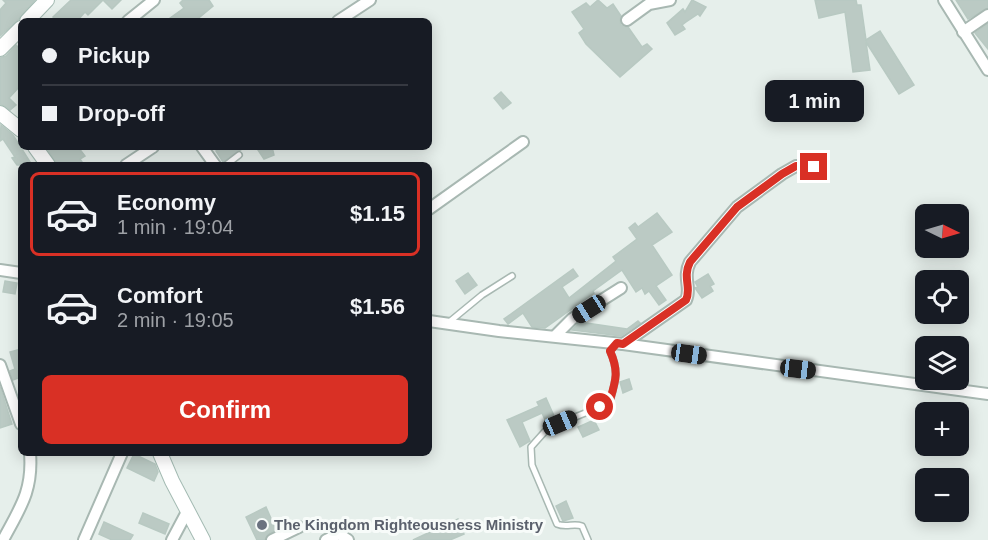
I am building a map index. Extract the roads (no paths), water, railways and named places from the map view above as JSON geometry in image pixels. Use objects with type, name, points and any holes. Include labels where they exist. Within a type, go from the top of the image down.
[{"type":"street","points":[[30,18],[47,0]]},
{"type":"street","points":[[132,18],[154,0]]},
{"type":"street","points":[[343,18],[370,0]]},
{"type":"street","points":[[627,20],[649,3],[670,0]]},
{"type":"street","points":[[950,2],[963,32],[984,55],[988,70]]},
{"type":"street","points":[[963,32],[988,15]]},
{"type":"street","points":[[0,49],[18,31]]},
{"type":"street","points":[[0,113],[18,128]]},
{"type":"street","points":[[432,207],[523,142]]},
{"type":"street","points":[[130,162],[148,150]]},
{"type":"street","points":[[620,344],[686,300],[688,293],[686,271],[690,262],[737,207],[796,166],[814,167]]},
{"type":"street","points":[[0,270],[18,273]]},
{"type":"street","points":[[556,336],[572,319],[621,288]]},
{"type":"street","points":[[432,321],[620,344],[988,394]]},
{"type":"street","points":[[0,365],[18,416]]},
{"type":"street","points":[[3,540],[29,487],[32,471],[30,456]]},
{"type":"street","points":[[84,540],[121,456]]},
{"type":"street","points":[[161,456],[203,540]]},
{"type":"street","points":[[172,540],[188,510]]},
{"type":"street","points":[[272,540],[298,527]]},
{"type":"street","points":[[326,540],[339,534],[348,540]]},
{"type":"lane","points":[[230,162],[239,155]]},
{"type":"lane","points":[[448,323],[482,295],[512,276]]},
{"type":"lane","points":[[588,540],[582,526],[564,527],[557,524],[532,465],[531,447],[548,428],[600,407],[610,400],[617,375],[610,351],[620,344]]},
{"type":"place","name":"The Kingdom Righteousness Ministry","points":[[262,525]]}]
